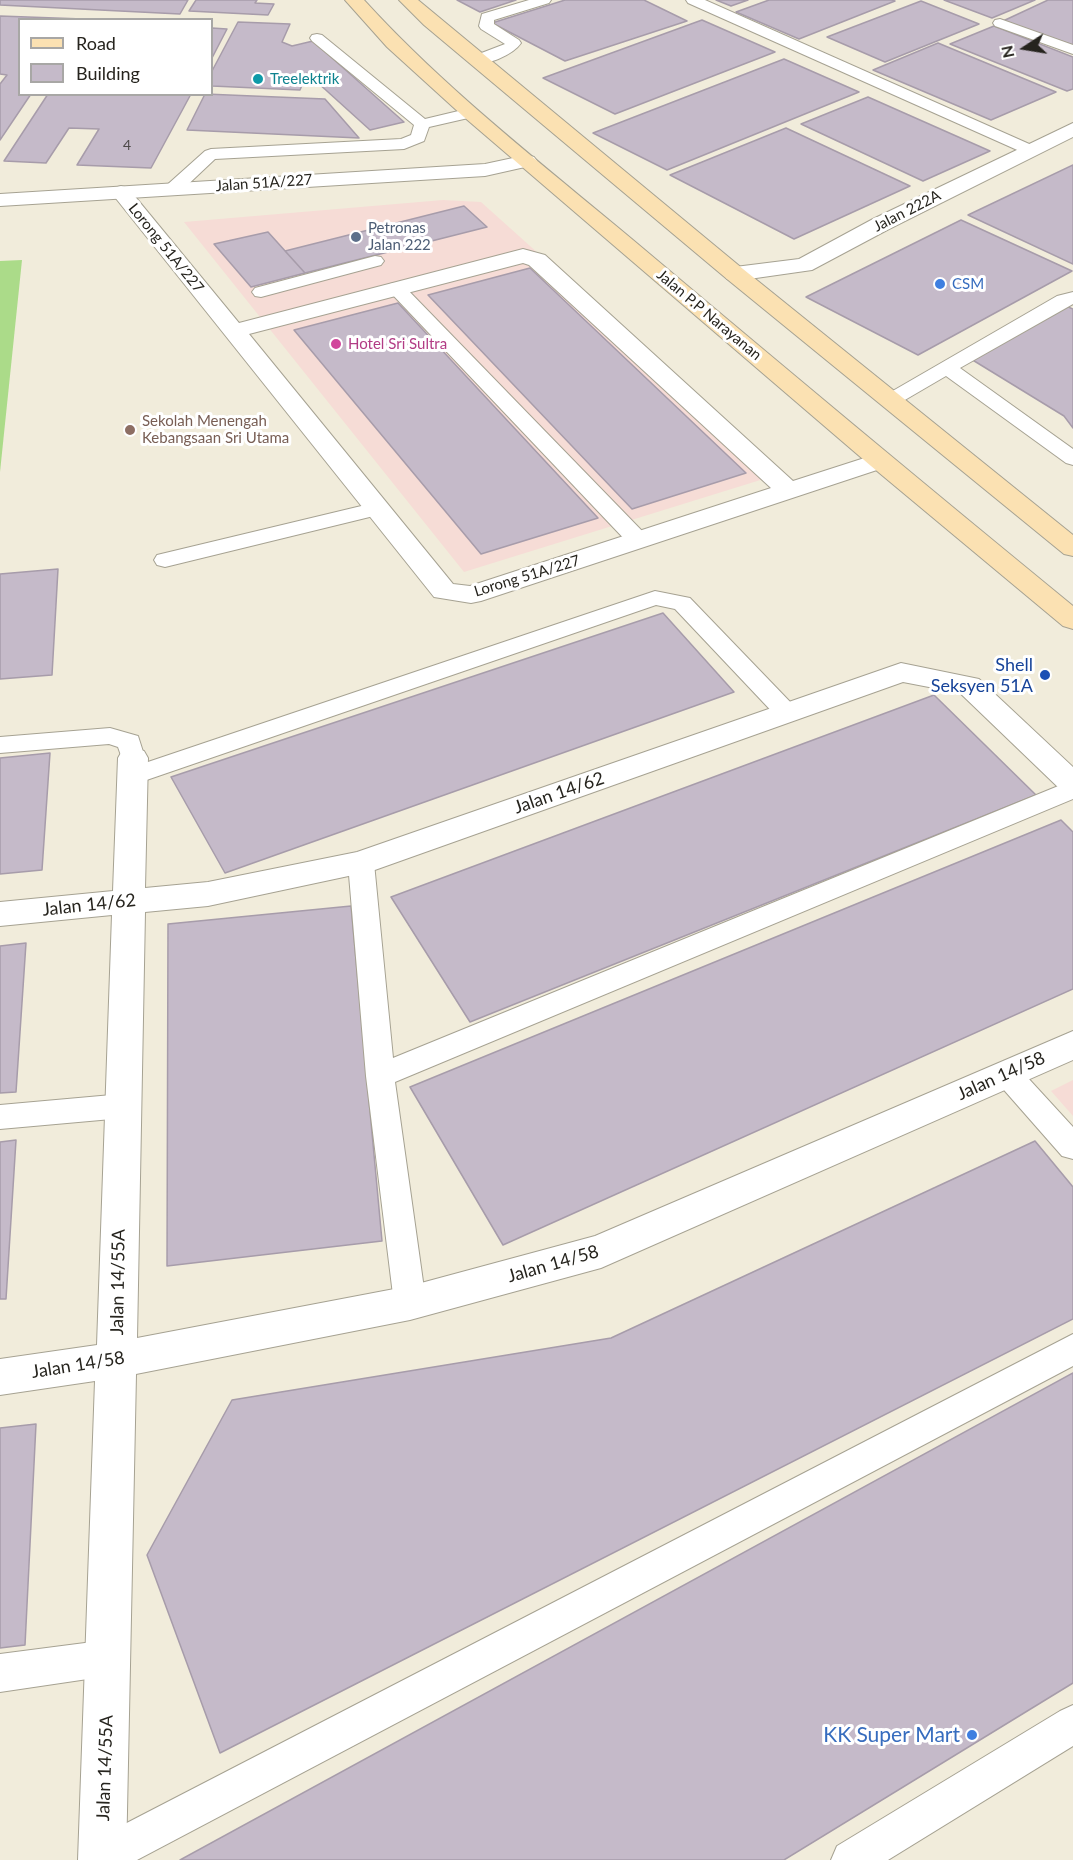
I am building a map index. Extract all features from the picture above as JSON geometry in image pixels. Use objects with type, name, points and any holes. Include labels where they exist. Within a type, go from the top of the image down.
[{"type":"main road","name":"Jalan P.P Narayanan","points":[[354,0],[393,43],[471,113],[880,461],[1073,620]]},
{"type":"main road","points":[[408,0],[476,60],[735,274],[1073,548]]},
{"type":"street","name":"Jalan 222A","points":[[735,274],[804,265],[1073,129]]},
{"type":"street","name":"Jalan 51A/227","points":[[0,200],[485,170],[527,161]]},
{"type":"street","name":"Lorong 51A/227","points":[[121,192],[444,591],[471,595],[880,461]]},
{"type":"street","points":[[234,331],[524,256],[537,260],[789,491]]},
{"type":"street","name":"Jalan 14/62","points":[[0,914],[208,894],[361,863],[901,672],[969,686],[1073,784]]},
{"type":"street","name":"Jalan 14/55A","points":[[102,1859],[132,767]]},
{"type":"street","name":"Jalan 14/58","points":[[0,1377],[116,1360],[410,1303],[601,1251],[1073,1045]]},
{"type":"lane","points":[[476,60],[508,49],[514,43],[486,26],[487,17],[544,0]]},
{"type":"lane","points":[[693,0],[1030,150]]},
{"type":"lane","points":[[1000,22],[1073,50]]},
{"type":"lane","points":[[316,38],[422,124]]},
{"type":"lane","points":[[422,124],[471,113]]},
{"type":"lane","points":[[173,189],[211,154],[404,144],[418,138],[422,124]]},
{"type":"lane","points":[[333,148],[339,179]]},
{"type":"lane","points":[[261,292],[375,261]]},
{"type":"lane","points":[[396,288],[638,540]]},
{"type":"lane","points":[[891,400],[1064,300],[1073,298]]},
{"type":"lane","points":[[946,367],[1073,459]]},
{"type":"lane","points":[[165,561],[378,508]]},
{"type":"lane","points":[[0,745],[110,736],[129,742],[132,767],[655,598],[682,603],[787,713]]},
{"type":"lane","points":[[380,1076],[1073,789]]},
{"type":"lane","points":[[361,863],[380,1076],[410,1303]]},
{"type":"lane","points":[[1007,1074],[1073,1147]]},
{"type":"lane","points":[[0,1117],[123,1106]]},
{"type":"lane","points":[[102,1859],[1073,1349]]},
{"type":"lane","points":[[0,1673],[108,1658]]},
{"type":"lane","points":[[851,1860],[1073,1724]]},
{"type":"shaded area","points":[[443,200],[481,202],[783,473],[464,572],[184,222]]},
{"type":"shaded area","points":[[1073,1080],[1073,1116],[1051,1091]]},
{"type":"green space","points":[[22,260],[0,472],[0,261]]},
{"type":"building","points":[[0,0],[188,0],[180,14],[0,5]]},
{"type":"building","points":[[196,0],[257,0],[255,3],[274,4],[268,15],[189,11]]},
{"type":"building","points":[[457,0],[516,0],[480,12]]},
{"type":"building","points":[[565,0],[644,0],[687,21],[565,61],[492,23]]},
{"type":"building","points":[[716,0],[748,0],[731,6]]},
{"type":"building","points":[[769,0],[895,1],[799,39],[736,12]]},
{"type":"building","points":[[944,0],[1035,0],[992,18]]},
{"type":"building","points":[[1048,0],[1073,0],[1073,45],[1003,21]]},
{"type":"building","points":[[921,1],[979,24],[885,62],[827,37]]},
{"type":"building","points":[[0,16],[55,18],[18,18],[18,96],[30,96],[0,140],[0,84],[7,75],[0,74]]},
{"type":"building","points":[[702,20],[775,52],[615,114],[543,78]]},
{"type":"building","name":"Treelektrik","points":[[238,22],[290,24],[282,42],[292,46],[313,41],[404,122],[370,130],[307,73],[300,90],[213,86],[213,69]]},
{"type":"building","points":[[994,26],[1073,57],[1073,89],[1067,91],[950,44]]},
{"type":"building","points":[[213,28],[227,29],[213,56]]},
{"type":"building","points":[[938,43],[1056,92],[991,120],[873,70]]},
{"type":"building","points":[[784,59],[859,92],[667,170],[593,133]]},
{"type":"building","points":[[213,94],[325,99],[359,138],[187,130],[204,96]]},
{"type":"building","points":[[47,96],[190,96],[151,168],[77,165],[99,129],[69,128],[46,163],[4,161]]},
{"type":"building","points":[[868,97],[990,151],[923,181],[801,124]]},
{"type":"building","points":[[786,128],[910,186],[794,239],[670,175]]},
{"type":"building","points":[[1073,165],[1073,264],[968,215]]},
{"type":"building","points":[[464,206],[487,227],[305,273],[285,251]]},
{"type":"building","name":"CSM","points":[[961,220],[1072,271],[918,355],[806,297]]},
{"type":"building","points":[[268,232],[305,273],[251,287],[214,244]]},
{"type":"building","points":[[530,268],[746,473],[632,509],[428,295]]},
{"type":"building","points":[[398,303],[598,518],[481,554],[294,330]]},
{"type":"building","points":[[1066,306],[1073,309],[1073,428],[1064,416],[971,359]]},
{"type":"building","points":[[58,569],[52,675],[0,679],[0,574]]},
{"type":"building","points":[[663,613],[734,692],[225,873],[171,777]]},
{"type":"building","points":[[934,695],[1036,795],[470,1022],[391,897]]},
{"type":"building","points":[[50,753],[42,870],[0,874],[0,758]]},
{"type":"building","points":[[1061,820],[1073,832],[1073,989],[503,1245],[410,1087]]},
{"type":"building","points":[[351,906],[382,1241],[167,1266],[168,924]]},
{"type":"building","points":[[26,943],[16,1092],[0,1093],[0,946]]},
{"type":"building","points":[[16,1140],[6,1299],[0,1299],[0,1142]]},
{"type":"building","points":[[1035,1141],[1073,1187],[1073,1319],[220,1753],[147,1555],[232,1400],[611,1338]]},
{"type":"building","points":[[1073,1373],[1073,1683],[784,1860],[180,1860]]},
{"type":"building","points":[[36,1424],[25,1645],[0,1648],[0,1428]]},
{"type":"place","name":"Treelektrik","points":[[258,79]]},
{"type":"place","name":"Petronas Jalan 222","points":[[356,237]]},
{"type":"place","name":"CSM","points":[[940,284]]},
{"type":"place","name":"Hotel Sri Sultra","points":[[336,344]]},
{"type":"place","name":"Sekolah Menengah Kebangsaan Sri Utama","points":[[130,430]]},
{"type":"place","name":"Shell Seksyen 51A","points":[[1045,675]]},
{"type":"place","name":"KK Super Mart","points":[[972,1735]]}]
